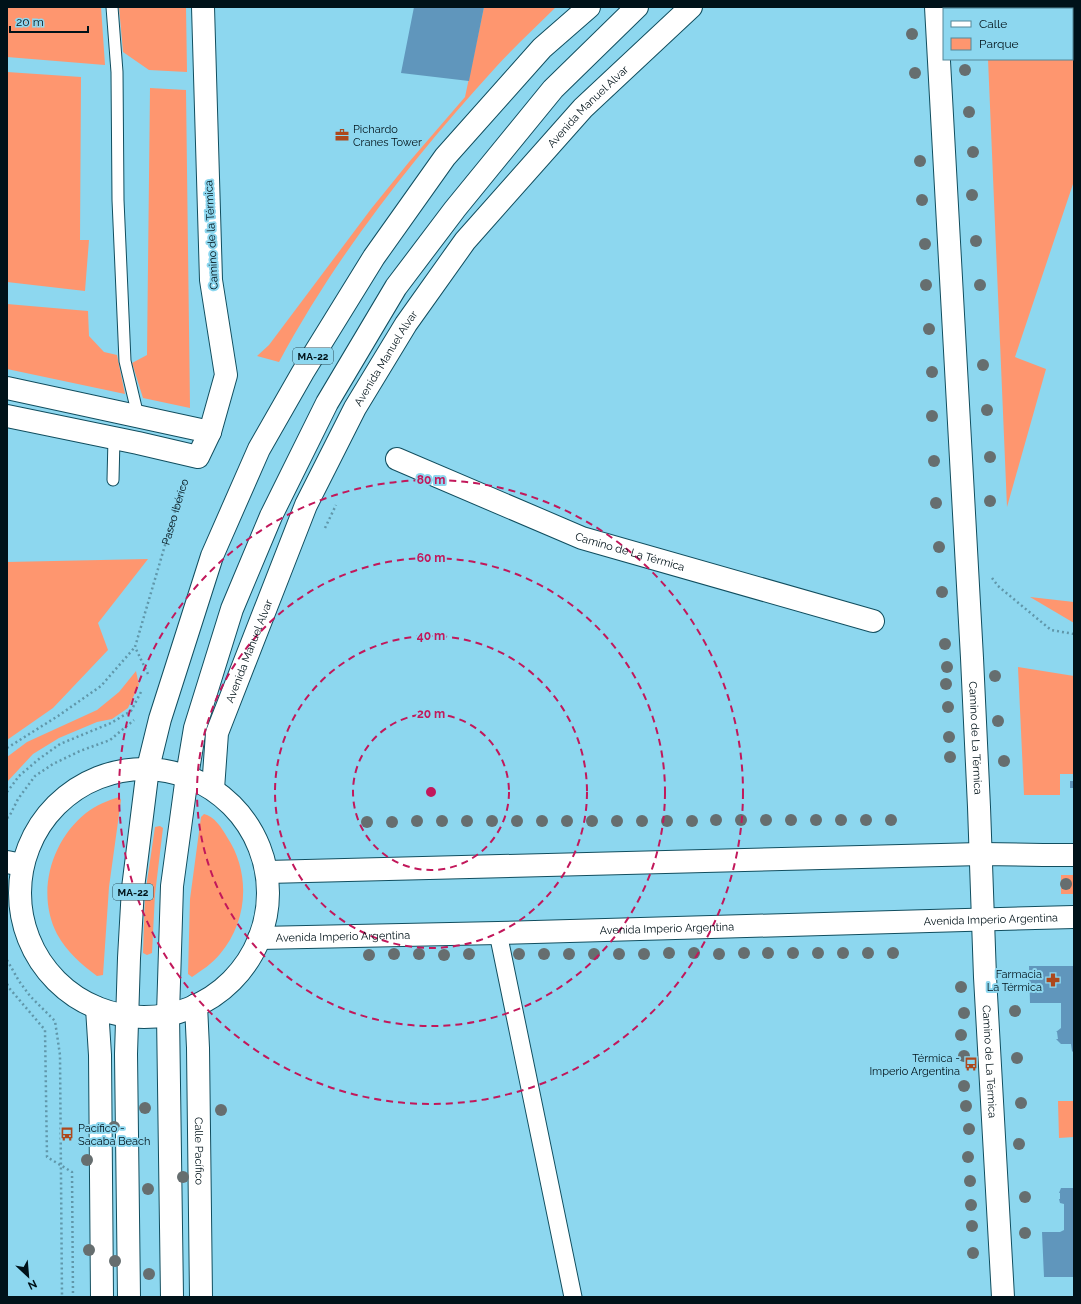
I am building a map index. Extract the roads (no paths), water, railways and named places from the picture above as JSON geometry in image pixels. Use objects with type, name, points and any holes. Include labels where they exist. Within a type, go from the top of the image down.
[{"type":"main road","name":"Camino de la Térmica","points":[[114,438],[198,457],[210,432],[226,375],[211,280],[203,7]]},
{"type":"main road","name":"MA-22","points":[[130,1297],[126,1054],[133,888],[148,768],[160,719],[212,556],[259,449],[374,257],[445,157],[542,48],[589,7]]},
{"type":"main road","name":"MA-22","points":[[172,1297],[168,1014],[172,886],[195,728],[232,609],[271,516],[327,403],[396,287],[455,209],[553,89],[637,7]]},
{"type":"main road","name":"Avenida Manuel Alvar","points":[[213,789],[217,733],[306,505],[355,408],[406,324],[465,241],[583,108],[691,7]]},
{"type":"main road","name":"Camino de La Térmica","points":[[936,7],[972,658],[983,920],[1003,1297]]},
{"type":"main road","points":[[396,287],[491,211]]},
{"type":"main road","points":[[7,388],[210,432]]},
{"type":"main road","points":[[7,416],[114,438]]},
{"type":"main road","name":"Camino de La Térmica","points":[[397,459],[582,538],[873,621]]},
{"type":"main road","points":[[148,768],[187,776],[213,789],[234,807],[254,836],[267,872],[267,907],[259,938],[241,970],[215,994],[196,1006],[168,1014],[127,1016],[97,1008],[68,992],[42,965],[26,933],[19,900],[15,863],[35,832],[57,803],[86,782],[118,771],[148,768]]},
{"type":"main road","points":[[267,872],[981,854],[1043,856],[1074,855]]},
{"type":"main road","name":"Avenida Imperio Argentina","points":[[259,938],[1074,917]]},
{"type":"main road","name":"Calle Pacífico","points":[[196,1006],[198,1048],[201,1297]]},
{"type":"main road","points":[[97,1008],[100,1055],[102,1297]]},
{"type":"street","points":[[498,933],[573,1297]]},
{"type":"lane","points":[[112,7],[116,72],[118,200],[125,361],[138,416]]},
{"type":"lane","points":[[113,480],[114,438]]},
{"type":"place","name":"Pichardo Cranes Tower","points":[[342,135]]},
{"type":"place","name":"Farmacia La Térmica","points":[[1053,980]]},
{"type":"place","name":"Térmica - Imperio Argentina","points":[[971,1064]]},
{"type":"place","name":"Pacífico - Sacaba Beach","points":[[67,1134]]}]
